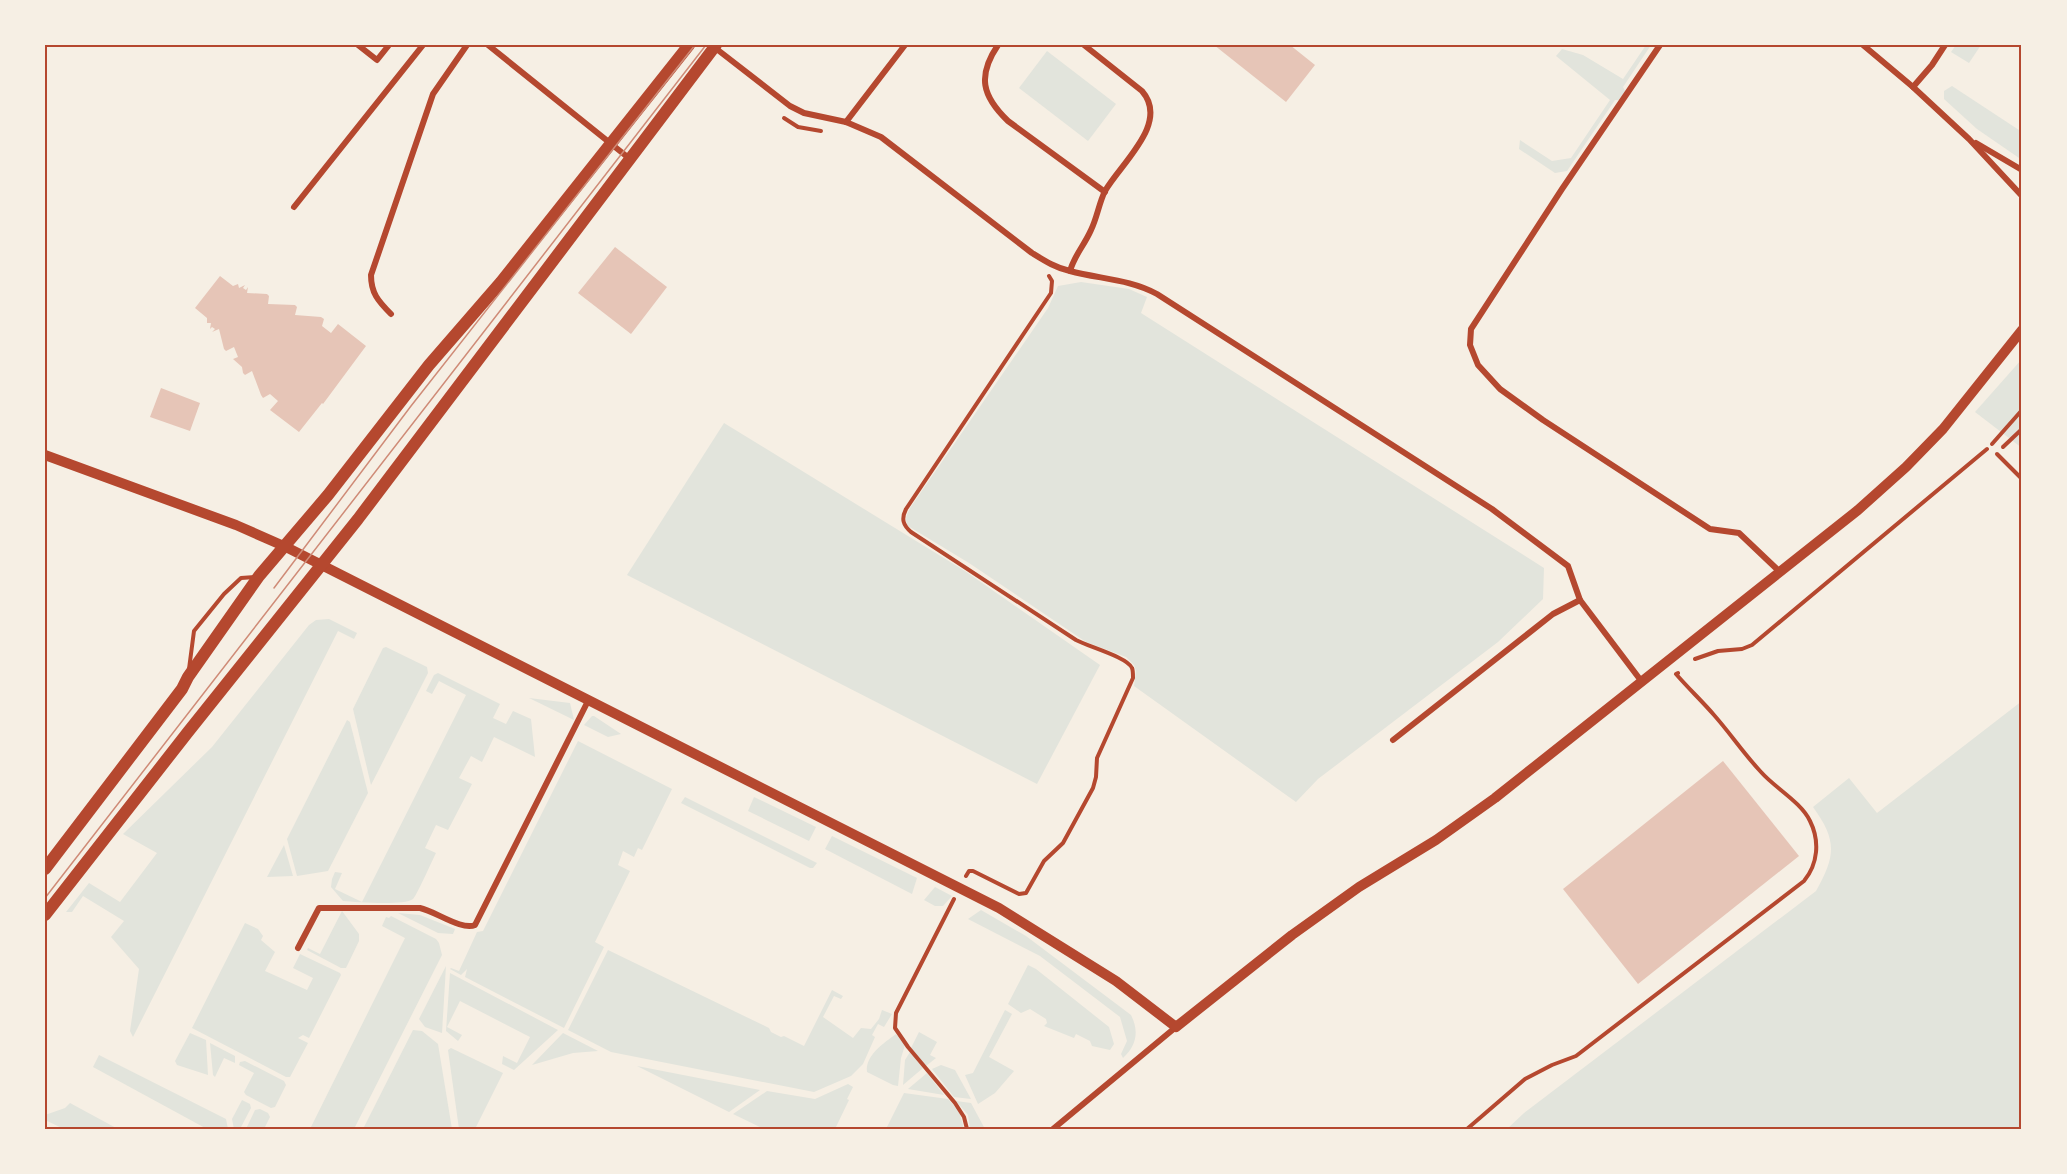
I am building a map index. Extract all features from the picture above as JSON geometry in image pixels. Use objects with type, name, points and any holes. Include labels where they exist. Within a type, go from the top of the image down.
[{"type":"main road","points":[[45,869],[182,689],[259,576],[286,547],[429,365],[501,282],[689,45]]},
{"type":"main road","points":[[45,915],[378,494],[714,46]]},
{"type":"street","points":[[358,45],[377,60],[389,45]]},
{"type":"street","points":[[294,207],[423,45]]},
{"type":"street","points":[[391,314],[375,298],[371,275],[433,94],[467,45]]},
{"type":"street","points":[[488,45],[630,159]]},
{"type":"street","points":[[846,122],[905,45]]},
{"type":"street","points":[[998,45],[985,71],[986,92],[996,110],[1104,192]]},
{"type":"street","points":[[1070,271],[1075,255],[1089,235],[1104,192],[1145,134],[1152,109],[1148,98],[1142,91],[1084,45]]},
{"type":"street","points":[[1660,45],[1562,189],[1471,329],[1470,345],[1478,365],[1500,389],[1543,420],[1710,529],[1739,532],[1780,572]]},
{"type":"street","points":[[1863,45],[1970,139],[2022,196]]},
{"type":"street","points":[[1913,87],[1945,45]]},
{"type":"street","points":[[714,46],[790,106],[804,113],[846,122],[881,137],[1032,253],[1052,265],[1132,284],[1157,294],[1492,509],[1568,566],[1580,600],[1642,682]]},
{"type":"street","points":[[1970,139],[2022,170]]},
{"type":"street","points":[[1053,1129],[1292,934],[1359,887],[1436,840],[1495,798],[1858,510],[1906,467],[1947,424],[2022,330]]},
{"type":"street","points":[[45,455],[236,525],[286,547],[999,909],[1116,981],[1176,1027]]},
{"type":"street","points":[[1393,740],[1553,615],[1580,600]]},
{"type":"street","points":[[298,948],[319,908],[420,908],[466,927],[475,925],[588,701]]},
{"type":"lane","points":[[1997,454],[2022,479]]},
{"type":"lane","points":[[188,677],[194,631],[224,594],[241,578],[259,576]]},
{"type":"path","points":[[778,114],[798,127],[831,131]]},
{"type":"path","points":[[968,1129],[955,1103],[895,1028],[896,1013],[971,870],[1018,894],[1026,893],[1044,861],[1063,843],[1093,788],[1097,758],[1133,678],[1133,669],[1126,661],[1076,640],[911,532],[903,521],[906,509],[1051,293],[1052,281],[1045,271]]},
{"type":"path","points":[[1694,659],[1718,651],[1742,649],[1752,645],[1990,447],[2022,410]]},
{"type":"path","points":[[1997,454],[2022,429]]},
{"type":"path","points":[[1467,1129],[1525,1079],[1576,1056],[1804,881],[1815,864],[1817,846],[1809,819],[1760,772],[1714,714],[1676,674],[1685,667]]},
{"type":"shaded area","points":[[1646,45],[1651,45],[1623,87],[1625,91],[1619,100],[1615,100],[1567,171],[1555,173],[1519,149],[1520,140],[1552,161],[1571,158],[1610,100],[1556,56],[1562,49],[1583,55],[1623,79]]},
{"type":"shaded area","points":[[1956,45],[1981,45],[1969,63],[1951,52]]},
{"type":"shaded area","points":[[1047,51],[1116,104],[1088,141],[1019,88]]},
{"type":"shaded area","points":[[1952,86],[2022,132],[2022,160],[1977,129],[1944,99],[1944,91]]},
{"type":"shaded area","points":[[1081,282],[1129,289],[1147,297],[1141,313],[1544,568],[1543,599],[1498,642],[1318,779],[1296,802],[1134,686],[1136,671],[1134,665],[1126,657],[1086,642],[907,524],[906,517],[910,508],[1048,308],[1058,286]]},
{"type":"shaded area","points":[[2022,359],[2022,448],[1975,412]]},
{"type":"shaded area","points":[[724,423],[965,571],[1100,665],[1037,784],[627,575]]},
{"type":"shaded area","points":[[329,619],[357,633],[354,639],[338,631],[133,1037],[130,1031],[139,969],[111,937],[124,921],[83,896],[72,912],[66,912],[89,883],[120,902],[157,853],[123,834],[212,747],[309,625],[316,620]]},
{"type":"shaded area","points":[[386,647],[427,667],[428,673],[371,785],[353,709],[383,648]]},
{"type":"shaded area","points":[[438,673],[500,704],[493,718],[506,724],[513,711],[531,719],[535,757],[494,737],[482,762],[471,756],[459,778],[472,784],[448,830],[436,825],[425,848],[436,853],[413,899],[390,903],[368,903],[343,901],[331,887],[335,872],[342,873],[335,889],[362,902],[466,695],[439,681],[432,694],[426,691],[434,675]]},
{"type":"shaded area","points":[[529,698],[570,703],[574,720]]},
{"type":"shaded area","points":[[2022,701],[2022,1129],[1507,1129],[1524,1113],[1816,891],[1827,868],[1831,848],[1826,829],[1813,807],[1849,778],[1877,813]]},
{"type":"shaded area","points":[[592,716],[621,734],[608,737],[584,725]]},
{"type":"shaded area","points":[[347,720],[350,722],[368,793],[328,871],[297,876],[287,839]]},
{"type":"shaded area","points":[[578,741],[672,789],[642,850],[638,848],[634,857],[623,851],[618,865],[630,871],[595,942],[604,947],[564,1028],[465,977],[467,969],[461,975],[450,969],[459,971],[477,932],[483,931]]},
{"type":"shaded area","points":[[685,797],[817,863],[810,868],[681,803]]},
{"type":"shaded area","points":[[754,797],[816,827],[809,841],[748,811]]},
{"type":"shaded area","points":[[832,836],[917,878],[912,894],[825,849]]},
{"type":"shaded area","points":[[284,845],[293,876],[267,877]]},
{"type":"shaded area","points":[[935,887],[952,896],[943,906],[935,906],[924,900]]},
{"type":"shaded area","points":[[981,910],[1026,936],[1131,1015],[1136,1032],[1135,1038],[1123,1058],[1121,1054],[1127,1041],[1120,1017],[1040,956],[968,919]]},
{"type":"shaded area","points":[[342,911],[359,934],[359,941],[346,968],[341,968],[307,950],[308,948],[320,954]]},
{"type":"shaded area","points":[[398,913],[420,915],[455,929],[453,934],[438,933]]},
{"type":"shaded area","points":[[391,916],[436,939],[442,955],[354,1129],[310,1129],[405,938],[382,926],[386,917]]},
{"type":"shaded area","points":[[245,923],[258,929],[263,936],[261,940],[275,952],[265,971],[307,990],[313,978],[293,968],[300,954],[341,975],[309,1038],[303,1035],[298,1038],[308,1043],[290,1077],[192,1028]]},
{"type":"shaded area","points":[[608,950],[769,1028],[771,1032],[781,1037],[784,1036],[804,1046],[832,990],[843,996],[841,999],[834,996],[823,1017],[853,1038],[861,1028],[871,1029],[879,1019],[882,1010],[892,1014],[884,1027],[878,1024],[863,1064],[851,1076],[814,1092],[611,1052],[568,1030]]},
{"type":"shaded area","points":[[1028,965],[1109,1027],[1114,1044],[1110,1050],[1092,1046],[1090,1041],[1076,1034],[1074,1038],[1044,1026],[1047,1023],[1046,1019],[1030,1009],[1021,1013],[1008,1004]]},
{"type":"shaded area","points":[[446,966],[442,1033],[425,1027],[419,1019]]},
{"type":"shaded area","points":[[450,973],[558,1030],[514,1070],[502,1064],[503,1056],[517,1063],[530,1037],[460,1001],[447,1027],[462,1035],[458,1041],[446,1031]]},
{"type":"shaded area","points":[[1005,1010],[1012,1014],[989,1057],[1014,1071],[995,1093],[978,1104],[965,1075],[973,1073]]},
{"type":"shaded area","points":[[413,1030],[422,1031],[438,1044],[452,1129],[363,1129]]},
{"type":"shaded area","points":[[919,1032],[937,1042],[930,1055],[936,1058],[926,1066],[911,1048]]},
{"type":"shaded area","points":[[190,1033],[206,1040],[208,1075],[177,1065],[175,1061]]},
{"type":"shaded area","points":[[563,1033],[598,1051],[573,1053],[532,1065]]},
{"type":"shaded area","points":[[896,1034],[905,1045],[898,1086],[867,1072],[872,1055]]},
{"type":"shaded area","points":[[210,1043],[235,1056],[235,1063],[224,1058],[215,1077],[213,1075]]},
{"type":"shaded area","points":[[451,1048],[503,1073],[475,1129],[459,1129],[448,1050]]},
{"type":"shaded area","points":[[910,1052],[923,1068],[903,1085],[905,1060]]},
{"type":"shaded area","points":[[99,1055],[226,1119],[228,1129],[207,1129],[93,1067]]},
{"type":"shaded area","points":[[245,1061],[284,1081],[286,1085],[275,1107],[271,1108],[244,1092],[254,1073],[239,1065],[240,1062]]},
{"type":"shaded area","points":[[941,1065],[955,1070],[971,1099],[954,1097],[932,1069]]},
{"type":"shaded area","points":[[637,1066],[760,1090],[729,1112]]},
{"type":"shaded area","points":[[927,1073],[944,1095],[908,1089]]},
{"type":"shaded area","points":[[848,1084],[853,1087],[835,1129],[764,1129],[733,1114],[767,1091],[815,1099]]},
{"type":"shaded area","points":[[904,1093],[948,1099],[959,1111],[964,1129],[886,1129]]},
{"type":"shaded area","points":[[242,1100],[250,1104],[251,1108],[240,1129],[234,1129],[232,1119]]},
{"type":"shaded area","points":[[956,1101],[971,1103],[985,1129],[970,1129],[968,1115]]},
{"type":"shaded area","points":[[70,1103],[118,1129],[64,1129],[45,1120],[45,1115],[65,1108]]},
{"type":"shaded area","points":[[260,1109],[268,1113],[270,1117],[264,1129],[246,1129],[255,1110]]},
{"type":"building","points":[[1214,45],[1290,45],[1315,65],[1286,102]]},
{"type":"building","points":[[615,247],[667,287],[631,334],[578,293]]},
{"type":"building","points":[[220,276],[233,286],[238,284],[239,288],[245,285],[243,288],[246,290],[248,287],[247,293],[267,294],[268,304],[295,305],[297,307],[295,315],[321,317],[324,319],[322,326],[331,333],[338,324],[366,346],[299,432],[270,410],[278,401],[270,394],[263,398],[252,371],[245,375],[242,367],[233,359],[238,357],[234,347],[226,351],[224,349],[219,329],[212,332],[215,329],[212,327],[210,329],[211,323],[207,323],[207,318],[195,308]]},
{"type":"building","points":[[161,388],[200,403],[190,431],[150,417]]},
{"type":"building","points":[[1723,761],[1799,856],[1638,984],[1563,889]]},
{"type":"tram line","points":[[274,588],[411,406],[695,45]]},
{"type":"tram line","points":[[45,898],[706,45]]}]
